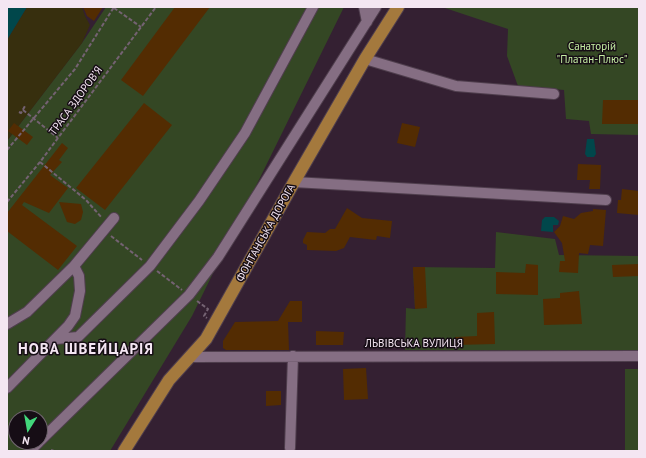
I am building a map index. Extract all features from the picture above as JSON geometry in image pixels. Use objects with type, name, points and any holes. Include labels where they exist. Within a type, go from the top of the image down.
[{"type":"main road","name":"ФОНТАНСЬКА ДОРОГА","points":[[124,451],[169,380],[206,339],[365,59],[398,7]]},
{"type":"street","points":[[56,339],[78,337],[150,266],[199,201],[245,133],[313,7]]},
{"type":"street","points":[[364,7],[367,22]]},
{"type":"street","points":[[48,434],[189,295],[218,257],[376,7]]},
{"type":"street","points":[[365,59],[456,86],[554,94]]},
{"type":"street","points":[[294,182],[606,200]]},
{"type":"street","points":[[7,324],[27,312],[74,266],[114,218]]},
{"type":"street","points":[[7,388],[34,359],[56,339],[75,316],[79,305],[79,276],[74,266]]},
{"type":"street","points":[[290,448],[293,356]]},
{"type":"street","name":"ЛЬВІВСЬКА ВУЛИЦЯ","points":[[189,357],[639,356]]},
{"type":"path","name":"ТРАСА ЗДОРОВ’Я","points":[[7,202],[59,138],[156,7]]},
{"type":"path","points":[[7,150],[75,69],[114,8],[141,26]]},
{"type":"path","points":[[19,112],[21,113],[24,106]]},
{"type":"path","points":[[23,110],[59,138]]},
{"type":"path","points":[[40,162],[86,200],[105,220],[104,230],[112,237]]},
{"type":"path","points":[[195,299],[208,309]]},
{"type":"path","points":[[204,316],[212,304]]},
{"type":"green space","points":[[106,7],[344,7],[192,316],[110,451],[7,451],[7,141],[82,43]]},
{"type":"green space","name":"Санаторій \"Платан-Плюс\"","points":[[442,7],[639,7],[639,135],[591,134],[589,121],[566,119],[564,90],[518,86],[507,56],[508,29]]},
{"type":"green space","points":[[496,232],[555,239],[559,255],[639,256],[639,351],[405,350],[406,308],[415,309],[413,267],[495,268]]},
{"type":"green space","points":[[625,369],[639,369],[639,450],[636,451],[625,451]]},
{"type":"sand","points":[[27,7],[82,7],[90,25],[82,43],[7,141],[7,40]]},
{"type":"shaded area","points":[[7,7],[27,7],[7,40]]},
{"type":"shaded area","points":[[587,139],[594,139],[596,154],[594,157],[587,157],[585,154]]},
{"type":"shaded area","points":[[545,217],[554,217],[559,221],[558,225],[553,225],[553,232],[541,231],[542,220]]},
{"type":"building","points":[[83,7],[103,7],[94,21],[87,16]]},
{"type":"building","points":[[175,7],[210,7],[143,96],[121,80]]},
{"type":"building","points":[[603,100],[639,100],[639,124],[602,124]]},
{"type":"building","points":[[144,103],[172,125],[105,210],[76,188]]},
{"type":"building","points":[[14,123],[33,137],[27,145],[8,131]]},
{"type":"building","points":[[402,123],[420,127],[415,147],[397,143]]},
{"type":"building","points":[[62,143],[68,148],[59,160],[62,162],[50,175],[68,188],[49,213],[24,202],[22,205],[77,246],[58,270],[7,231],[7,213]]},
{"type":"building","points":[[578,164],[601,165],[600,189],[589,189],[590,180],[577,180]]},
{"type":"building","points":[[622,189],[639,191],[639,215],[617,213],[618,200],[621,200]]},
{"type":"building","points":[[59,202],[81,204],[83,212],[81,220],[75,224],[67,222]]},
{"type":"building","points":[[347,208],[362,218],[392,221],[390,238],[377,236],[376,240],[350,237],[344,248],[336,251],[307,250],[307,245],[303,243],[303,240],[307,232],[325,233],[330,229],[335,229]]},
{"type":"building","points":[[593,209],[606,210],[603,246],[590,245],[588,254],[579,253],[578,273],[559,272],[560,261],[565,261],[562,243],[554,232],[560,226],[563,216],[574,219],[581,213],[593,211]]},
{"type":"building","points":[[526,264],[538,265],[538,295],[496,294],[496,272],[525,273]]},
{"type":"building","points":[[639,264],[639,276],[613,277],[612,265]]},
{"type":"building","points":[[413,267],[425,267],[427,308],[415,309]]},
{"type":"building","points":[[579,291],[582,324],[544,325],[543,299],[560,298],[560,293]]},
{"type":"building","points":[[290,301],[302,301],[302,322],[288,322],[289,350],[226,350],[223,348],[223,341],[235,322],[278,321]]},
{"type":"building","points":[[494,312],[495,344],[455,345],[455,337],[477,336],[477,313]]},
{"type":"building","points":[[316,331],[344,332],[343,345],[316,345]]},
{"type":"building","points":[[366,368],[368,399],[344,400],[343,369]]},
{"type":"building","points":[[266,391],[281,391],[281,405],[266,406]]},
{"type":"district","name":"НОВА ШВЕЙЦАРІЯ","points":[[86,350]]}]
